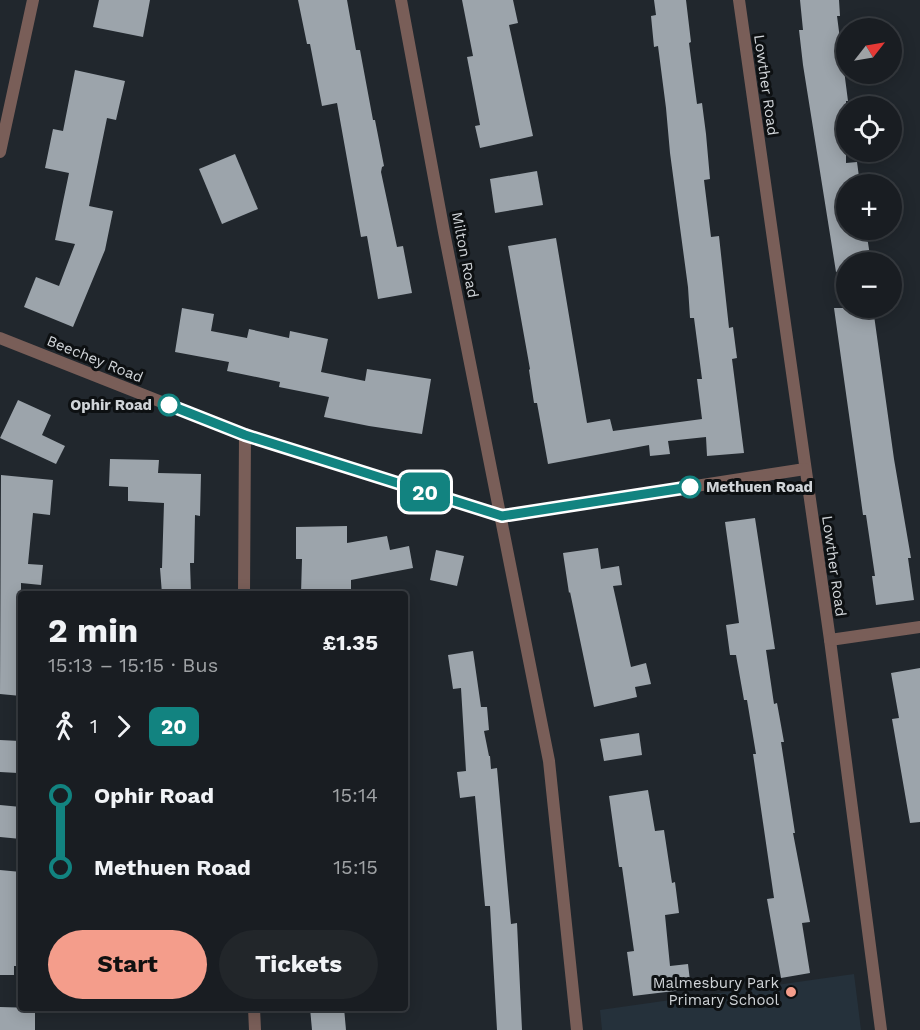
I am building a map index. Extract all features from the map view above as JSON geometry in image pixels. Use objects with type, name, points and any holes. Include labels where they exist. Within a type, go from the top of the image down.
[{"type":"street","points":[[0,152],[33,0]]},
{"type":"street","name":"Milton Road","points":[[400,0],[444,232],[502,516]]},
{"type":"street","name":"Lowther Road","points":[[739,0],[830,640],[880,1030]]},
{"type":"street","name":"Beechey Road","points":[[0,338],[245,435],[502,516],[805,470]]},
{"type":"street","points":[[244,591],[245,435]]},
{"type":"street","points":[[502,516],[549,761],[577,1030]]},
{"type":"street","points":[[830,640],[920,627]]},
{"type":"street","points":[[254,1011],[255,1030]]},
{"type":"shaded area","name":"Malmesbury Park Primary School","points":[[854,974],[861,1030],[602,1030],[600,1010]]},
{"type":"building","points":[[99,0],[150,0],[143,37],[93,27]]},
{"type":"building","points":[[298,0],[347,0],[356,50],[360,50],[373,120],[375,120],[384,166],[381,172],[397,247],[403,246],[412,293],[378,299],[367,236],[361,237],[337,103],[322,106],[310,44],[307,44]]},
{"type":"building","points":[[462,0],[513,0],[518,23],[509,25],[533,136],[480,148],[475,126],[480,125],[467,57],[473,56]]},
{"type":"building","points":[[654,0],[686,0],[697,104],[702,103],[706,134],[710,179],[704,180],[711,237],[719,236],[729,328],[733,327],[737,358],[732,359],[744,453],[707,456],[706,437],[668,441],[670,454],[650,456],[649,445],[548,464],[537,403],[534,403],[508,246],[556,238],[587,423],[610,419],[613,431],[702,419],[697,379],[702,379],[694,318],[690,318],[658,46],[654,47],[651,16],[656,15]]},
{"type":"building","points":[[800,0],[839,0],[840,16],[836,18],[836,84],[846,84],[847,96],[836,96],[836,162],[857,162],[859,174],[836,174],[836,240],[868,240],[869,252],[836,252],[836,272],[803,65],[799,30],[803,30]]},
{"type":"building","points":[[75,70],[125,81],[116,120],[107,118],[89,206],[113,211],[105,250],[73,327],[24,307],[36,277],[59,286],[75,244],[55,240],[69,173],[45,168],[53,129],[63,131]]},
{"type":"building","points":[[235,154],[258,209],[222,224],[199,169]]},
{"type":"building","points":[[537,171],[543,205],[495,213],[490,179]]},
{"type":"building","points":[[182,308],[214,314],[211,331],[247,338],[249,329],[289,338],[290,331],[328,339],[321,372],[365,381],[367,369],[431,379],[422,434],[324,417],[329,397],[279,387],[280,382],[227,371],[229,362],[175,352]]},
{"type":"building","points":[[834,308],[836,308],[836,318],[874,318],[894,459],[911,558],[908,558],[914,600],[876,605],[872,576],[875,576],[866,515],[863,515]]},
{"type":"building","points":[[18,400],[51,415],[42,435],[65,446],[56,464],[0,438]]},
{"type":"building","points":[[110,459],[159,460],[158,473],[201,474],[200,516],[195,515],[194,563],[190,563],[191,591],[162,591],[160,568],[162,568],[164,503],[128,501],[128,487],[109,486]]},
{"type":"building","points":[[1,475],[53,480],[50,515],[33,513],[28,564],[43,565],[41,585],[21,583],[21,591],[18,591],[18,696],[0,694]]},
{"type":"building","points":[[755,518],[775,649],[766,650],[774,704],[777,703],[784,742],[781,742],[795,833],[793,833],[810,922],[802,923],[810,973],[781,978],[767,899],[774,898],[753,754],[756,754],[747,700],[744,700],[736,655],[730,655],[726,625],[739,623],[725,522]]},
{"type":"building","points":[[347,526],[347,543],[387,536],[390,550],[409,546],[413,568],[351,580],[351,591],[301,591],[302,559],[296,559],[296,527]]},
{"type":"building","points":[[598,548],[601,569],[619,566],[622,585],[613,586],[631,667],[646,663],[651,684],[635,687],[637,697],[594,707],[569,593],[563,553]]},
{"type":"building","points":[[436,550],[464,556],[457,586],[430,580]]},
{"type":"building","points":[[473,651],[481,707],[487,707],[489,730],[484,731],[491,769],[497,768],[511,924],[517,923],[522,1030],[497,1030],[490,906],[485,906],[475,796],[460,798],[457,772],[466,771],[461,688],[453,689],[448,655]]},
{"type":"building","points":[[920,668],[920,822],[910,823],[892,719],[899,718],[891,673]]},
{"type":"building","points":[[639,733],[642,755],[604,761],[600,739]]},
{"type":"building","points":[[0,740],[18,741],[18,773],[0,772]]},
{"type":"building","points":[[648,790],[655,831],[664,830],[679,913],[665,915],[670,966],[688,964],[691,989],[633,996],[627,952],[634,951],[609,796]]},
{"type":"building","points":[[0,805],[18,807],[18,839],[0,837]]},
{"type":"building","points":[[0,870],[18,872],[16,934],[18,934],[18,966],[14,966],[14,975],[0,975]]},
{"type":"building","points":[[0,1007],[18,1008],[18,1011],[35,1011],[35,1030],[0,1030]]},
{"type":"building","points":[[310,1011],[344,1011],[346,1030],[312,1030]]},
{"type":"bus line","name":"20","points":[[169,405],[245,435],[502,516],[690,487]]},
{"type":"place","name":"Ophir Road","points":[[169,405]]},
{"type":"place","name":"Methuen Road","points":[[690,487]]},
{"type":"place","name":"Malmesbury Park Primary School","points":[[791,992]]}]
